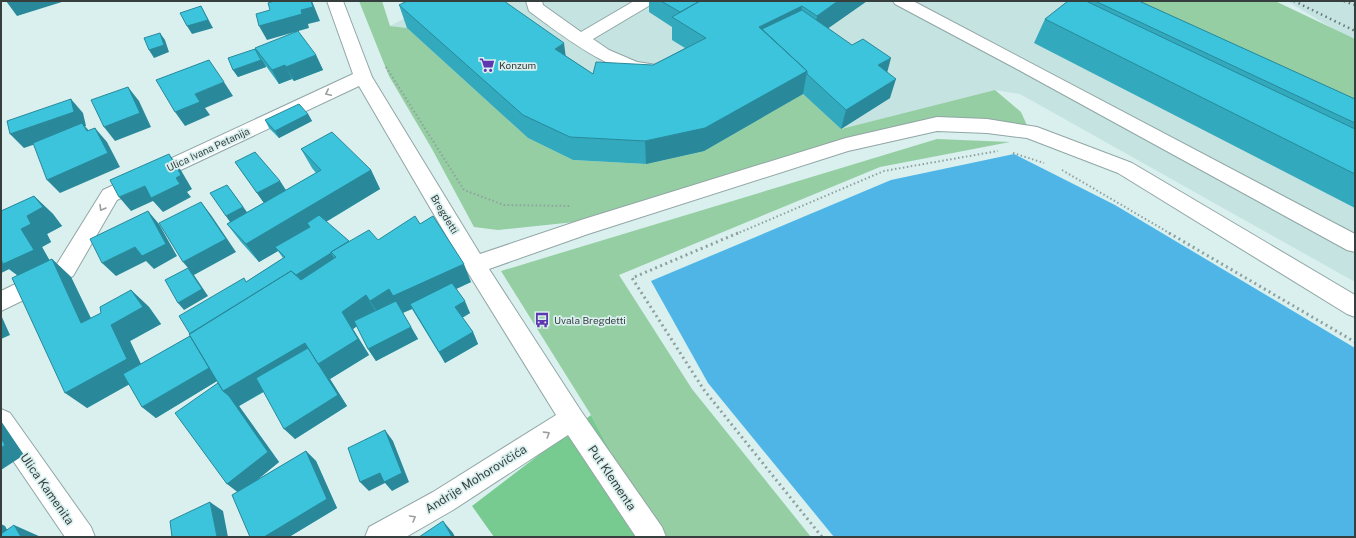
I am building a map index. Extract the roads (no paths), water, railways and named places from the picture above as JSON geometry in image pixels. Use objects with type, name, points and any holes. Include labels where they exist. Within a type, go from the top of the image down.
[{"type":"street","name":"Bregdetti","points":[[336,1],[338,11],[363,77],[475,264],[572,419]]},
{"type":"street","points":[[534,1],[535,7],[603,54],[634,66],[658,70],[671,69]]},
{"type":"street","points":[[581,39],[646,1]]},
{"type":"street","points":[[901,1],[1024,65],[1355,244]]},
{"type":"street","name":"Ulica Ivana Petanija","points":[[1,302],[65,270],[110,195],[363,77]]},
{"type":"street","points":[[475,264],[594,224],[846,145],[937,124],[987,126],[1030,132],[1125,168],[1355,307]]},
{"type":"street","name":"Andrije Mohorovičića","points":[[379,537],[443,501],[572,419]]},
{"type":"street","name":"Put Klementa","points":[[572,419],[652,537]]},
{"type":"street","name":"Ulica Kamenita","points":[[1,421],[80,537]]},
{"type":"water","points":[[1014,154],[1115,205],[1355,348],[1355,537],[834,537],[708,383],[651,281],[891,180]]},
{"type":"railway","points":[[1294,1],[1355,31]]},
{"type":"railway","points":[[1344,1],[1355,5]]},
{"type":"place","name":"Konzum","points":[[487,65]]},
{"type":"place","name":"Uvala Bregdetti","points":[[542,320]]}]
